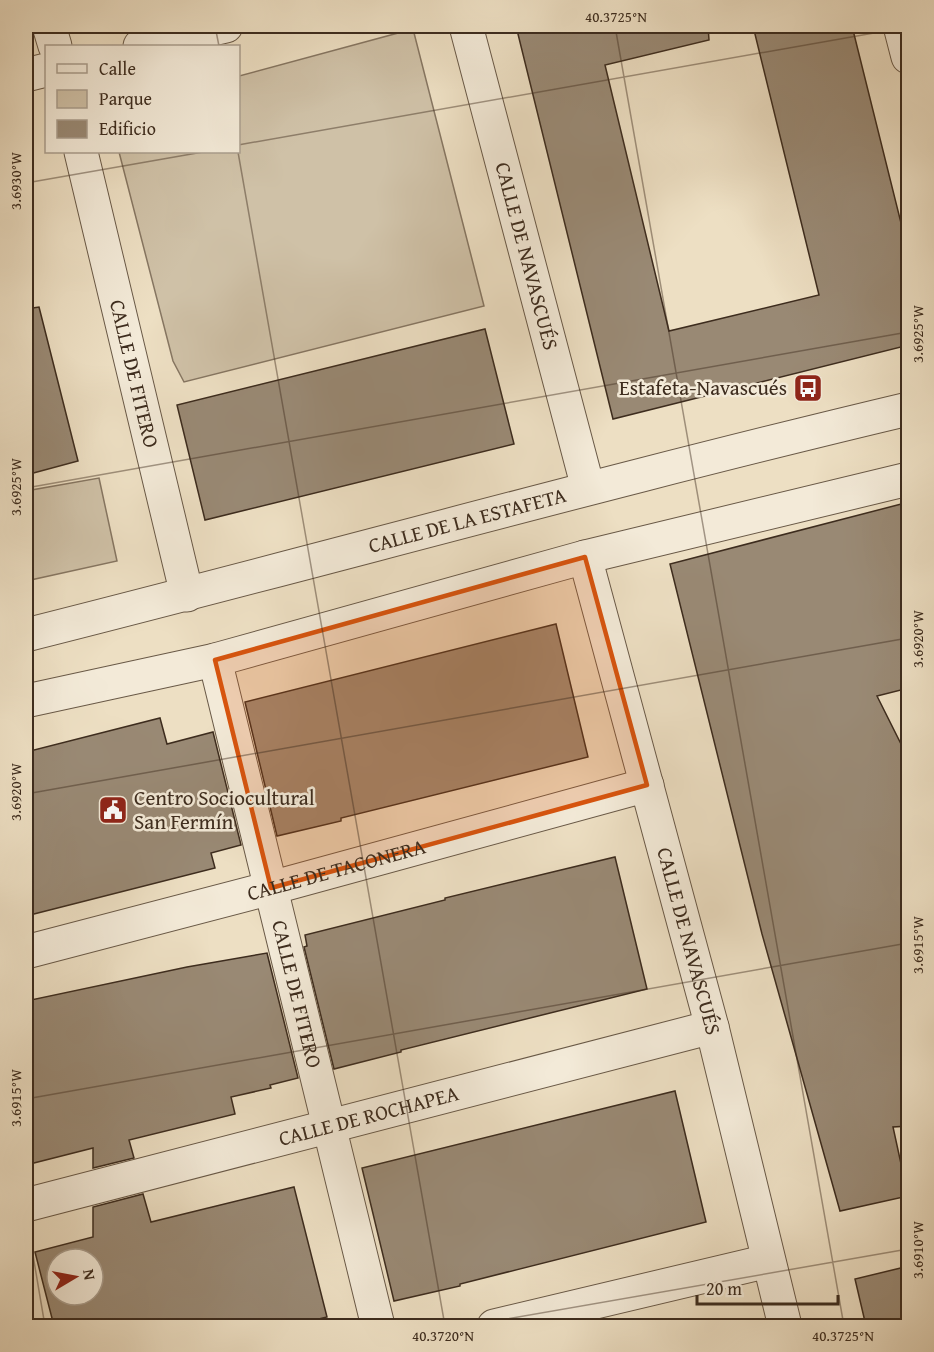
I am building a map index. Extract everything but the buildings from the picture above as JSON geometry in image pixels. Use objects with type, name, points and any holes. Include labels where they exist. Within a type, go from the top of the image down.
[{"type":"street","points":[[49,26],[55,45]]},
{"type":"street","points":[[144,45],[226,26]]},
{"type":"street","name":"CALLE DE NAVASCUÉS","points":[[466,26],[588,488]]},
{"type":"street","points":[[900,26],[909,57]]},
{"type":"street","points":[[26,75],[45,70]]},
{"type":"street","name":"CALLE DE FITERO","points":[[81,153],[187,595]]},
{"type":"street","name":"CALLE DE LA ESTAFETA","points":[[26,635],[187,595],[588,488],[909,409]]},
{"type":"street","points":[[26,701],[215,660],[585,557],[909,479]]},
{"type":"street","name":"CALLE DE NAVASCUÉS","points":[[585,557],[712,1027],[785,1326]]},
{"type":"street","name":"CALLE DE FITERO","points":[[215,660],[378,1326]]},
{"type":"street","name":"CALLE DE TACONERA","points":[[26,952],[271,888],[647,785]]},
{"type":"street","name":"CALLE DE ROCHAPEA","points":[[26,1205],[712,1027]]},
{"type":"street","points":[[494,1326],[768,1261]]},
{"type":"highlighted area","points":[[585,557],[647,785],[271,888],[215,660]]},
{"type":"green space","points":[[413,29],[484,306],[184,382],[173,361],[119,153],[240,153],[240,76]]},
{"type":"green space","points":[[99,478],[117,561],[26,581],[26,491]]},
{"type":"place","name":"Estafeta-Navascués","points":[[808,388]]},
{"type":"place","name":"Centro Sociocultural San Fermín","points":[[113,810]]}]
